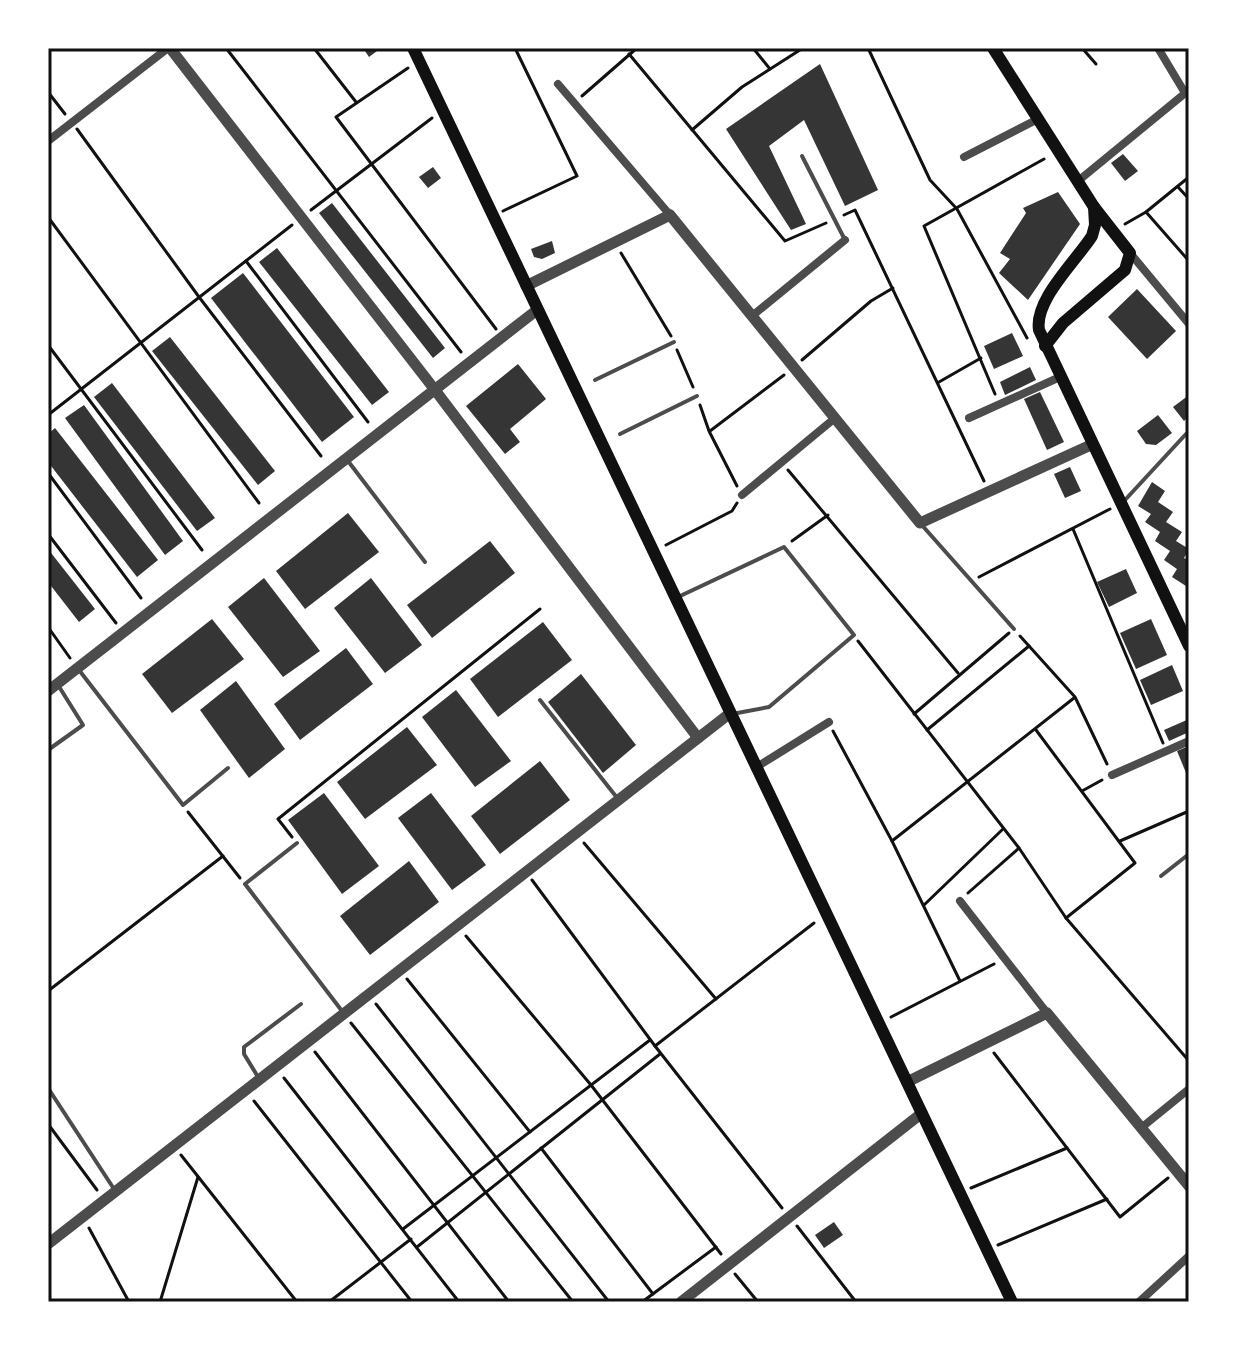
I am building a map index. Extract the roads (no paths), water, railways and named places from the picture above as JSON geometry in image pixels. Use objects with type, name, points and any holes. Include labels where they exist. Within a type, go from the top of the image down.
[{"type":"main road","points":[[413,48],[1012,1302]]},
{"type":"main road","points":[[993,48],[1094,207],[1130,253],[1125,270],[1063,323],[1045,346]]},
{"type":"main road","points":[[1094,207],[1092,236],[1043,304],[1039,313],[1039,330],[1093,444],[1117,505],[1189,646]]},
{"type":"street","points":[[48,141],[169,48],[435,390],[698,738]]},
{"type":"street","points":[[1078,181],[1187,92],[1158,48]]},
{"type":"street","points":[[558,84],[670,215],[920,523],[1093,444]]},
{"type":"street","points":[[964,157],[1038,119]]},
{"type":"street","points":[[526,286],[670,215]]},
{"type":"street","points":[[752,316],[845,240]]},
{"type":"street","points":[[1130,253],[1189,324]]},
{"type":"street","points":[[52,687],[537,310]]},
{"type":"street","points":[[969,418],[1060,377]]},
{"type":"street","points":[[742,495],[835,418]]},
{"type":"street","points":[[48,1244],[729,714]]},
{"type":"street","points":[[755,768],[829,722]]},
{"type":"street","points":[[1112,775],[1189,741]]},
{"type":"street","points":[[960,901],[1189,1186]]},
{"type":"street","points":[[907,1082],[1047,1013]]},
{"type":"street","points":[[1141,1128],[1189,1089]]},
{"type":"street","points":[[681,1302],[922,1113]]},
{"type":"street","points":[[1139,1302],[1189,1256]]},
{"type":"lane","points":[[802,156],[845,240]]},
{"type":"lane","points":[[595,380],[674,342]]},
{"type":"lane","points":[[620,434],[697,396]]},
{"type":"lane","points":[[1117,505],[1186,434]]},
{"type":"lane","points":[[347,459],[425,562]]},
{"type":"lane","points":[[920,523],[1014,629]]},
{"type":"lane","points":[[674,599],[784,547],[854,635],[769,707],[729,714]]},
{"type":"lane","points":[[77,668],[183,805],[228,768]]},
{"type":"lane","points":[[48,750],[83,725],[52,687]]},
{"type":"lane","points":[[540,700],[619,800]]},
{"type":"lane","points":[[297,843],[245,884],[344,1013]]},
{"type":"lane","points":[[1161,876],[1189,854]]},
{"type":"lane","points":[[260,1079],[244,1054],[244,1047],[301,1004]]},
{"type":"lane","points":[[48,1088],[115,1191]]}]
